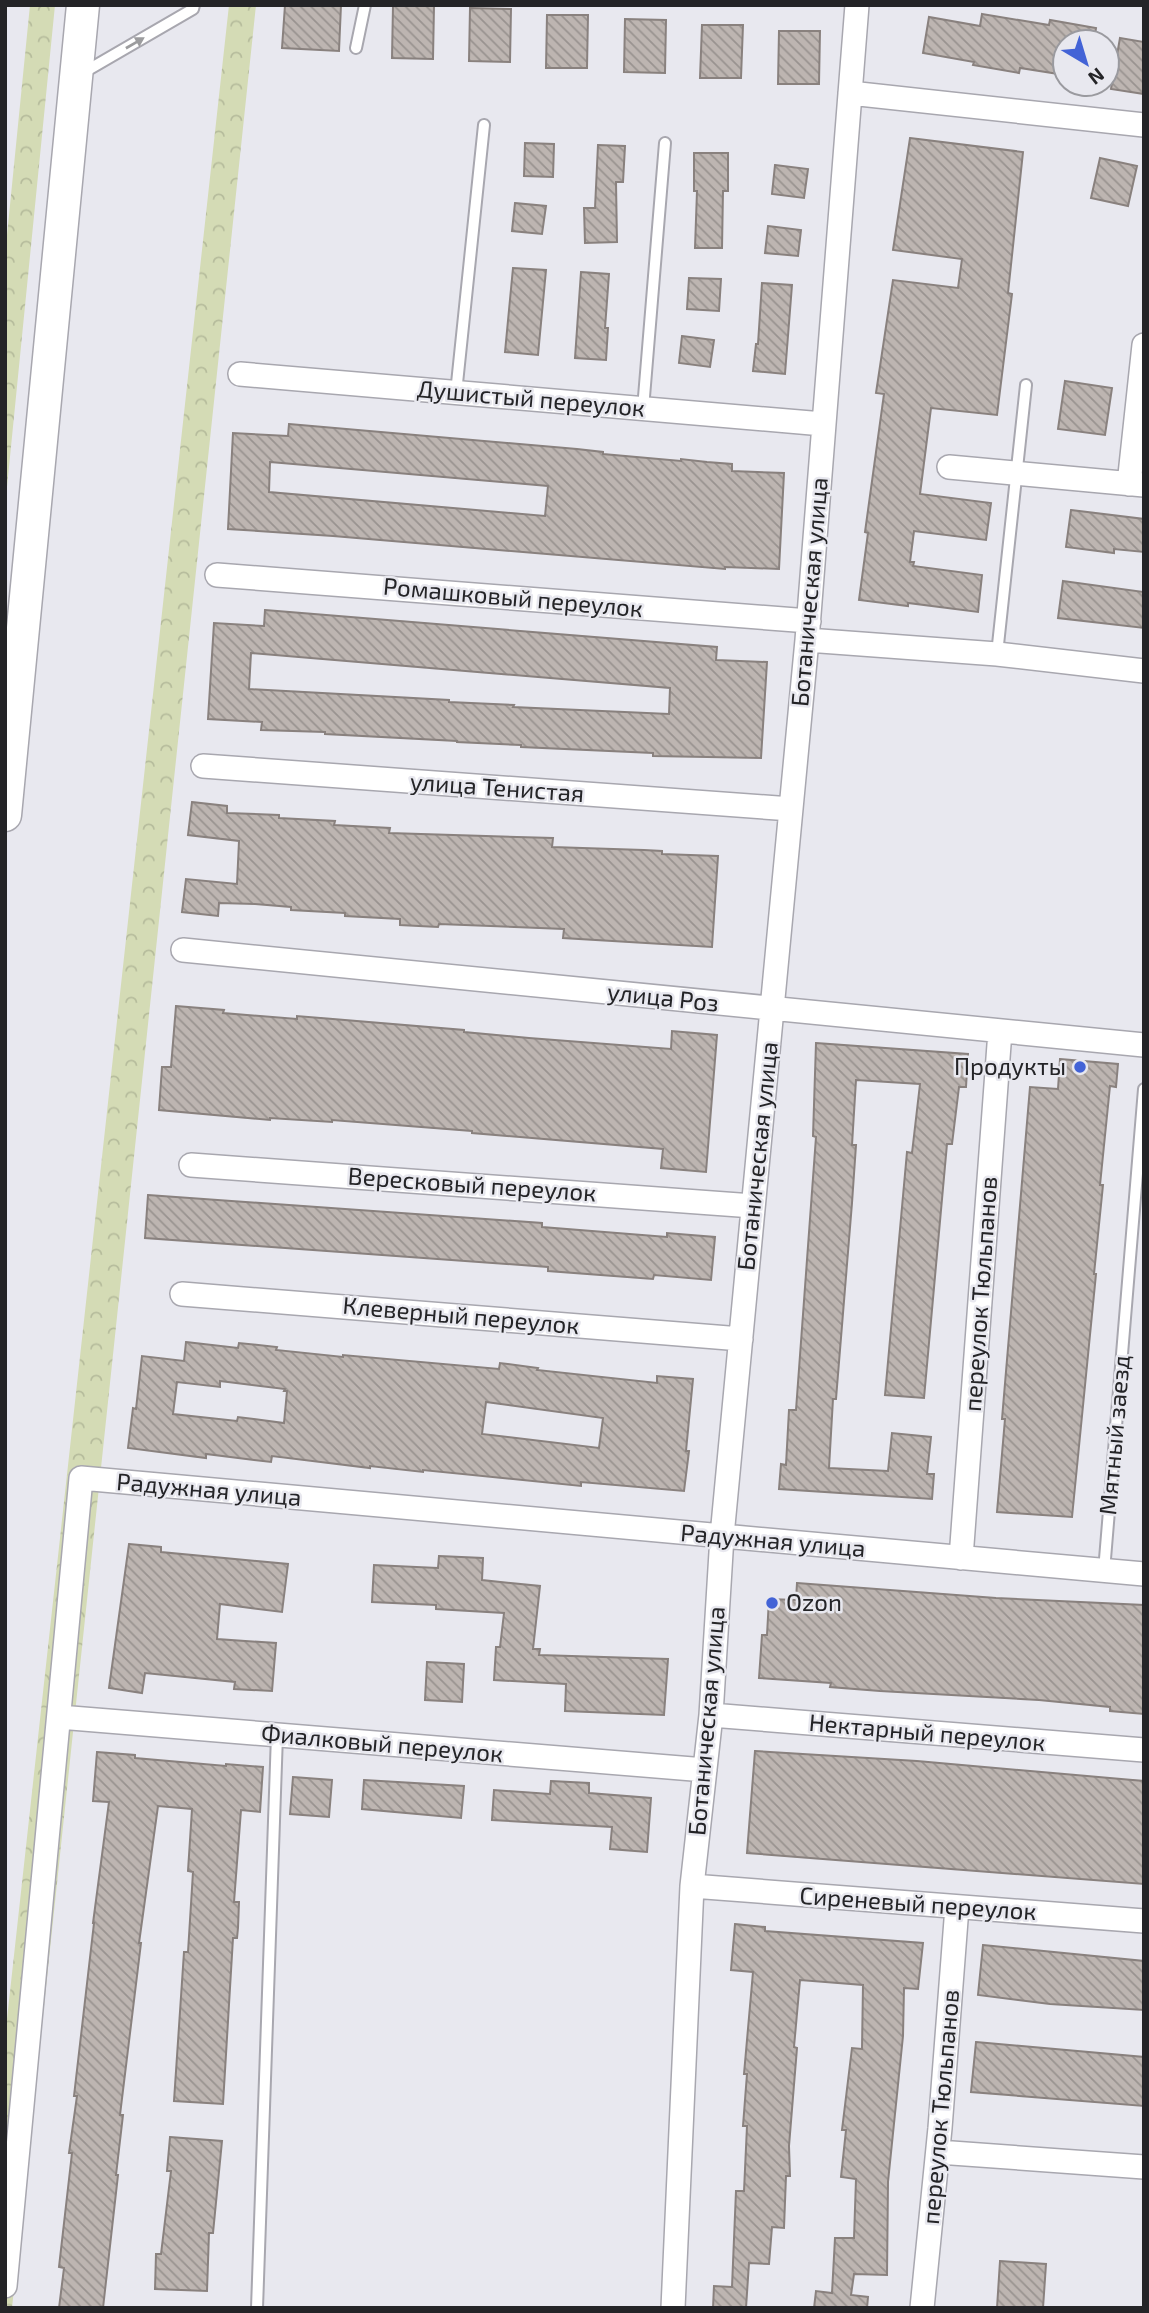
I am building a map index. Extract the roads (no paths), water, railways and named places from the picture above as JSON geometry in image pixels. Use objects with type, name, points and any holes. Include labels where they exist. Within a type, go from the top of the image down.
[{"type":"street","points":[[5,815],[31,561],[58,240],[83,5]]},
{"type":"street","name":"Ботаническая улица","points":[[673,2308],[692,1886],[711,1716],[722,1536],[808,631],[857,5]]},
{"type":"street","points":[[850,93],[1144,125]]},
{"type":"street","points":[[949,467],[1136,485],[1144,345]]},
{"type":"street","name":"Душистый переулок","points":[[240,374],[823,424]]},
{"type":"street","name":"Ромашковый переулок","points":[[217,575],[808,631],[1144,671]]},
{"type":"street","name":"улица Тенистая","points":[[203,766],[791,809]]},
{"type":"street","name":"улица Роз","points":[[183,950],[1144,1045]]},
{"type":"street","name":"переулок Тюльпанов","points":[[961,1558],[1000,1031]]},
{"type":"street","name":"Вересковый переулок","points":[[191,1165],[753,1206]]},
{"type":"street","name":"Клеверный переулок","points":[[182,1294],[741,1339]]},
{"type":"street","name":"Радужная улица","points":[[5,2286],[81,1478],[1144,1574]]},
{"type":"street","name":"Нектарный переулок","points":[[711,1716],[1144,1750]]},
{"type":"street","name":"Фиалковый переулок","points":[[59,1717],[705,1770]]},
{"type":"street","name":"Сиреневый переулок","points":[[692,1886],[1144,1921]]},
{"type":"street","name":"переулок Тюльпанов","points":[[922,2308],[938,2152],[957,1907]]},
{"type":"street","points":[[938,2152],[1144,2167]]},
{"type":"lane","points":[[76,77],[193,9],[194,5]]},
{"type":"lane","points":[[356,48],[365,5]]},
{"type":"lane","points":[[456,393],[484,125]]},
{"type":"lane","points":[[643,409],[665,142]]},
{"type":"lane","points":[[997,654],[1026,385]]},
{"type":"lane","name":"Мятный заезд","points":[[1104,1571],[1144,1089]]},
{"type":"lane","points":[[257,2308],[277,1735]]},
{"type":"place","name":"Продукты","points":[[1080,1067]]},
{"type":"place","name":"Ozon","points":[[772,1603]]}]
